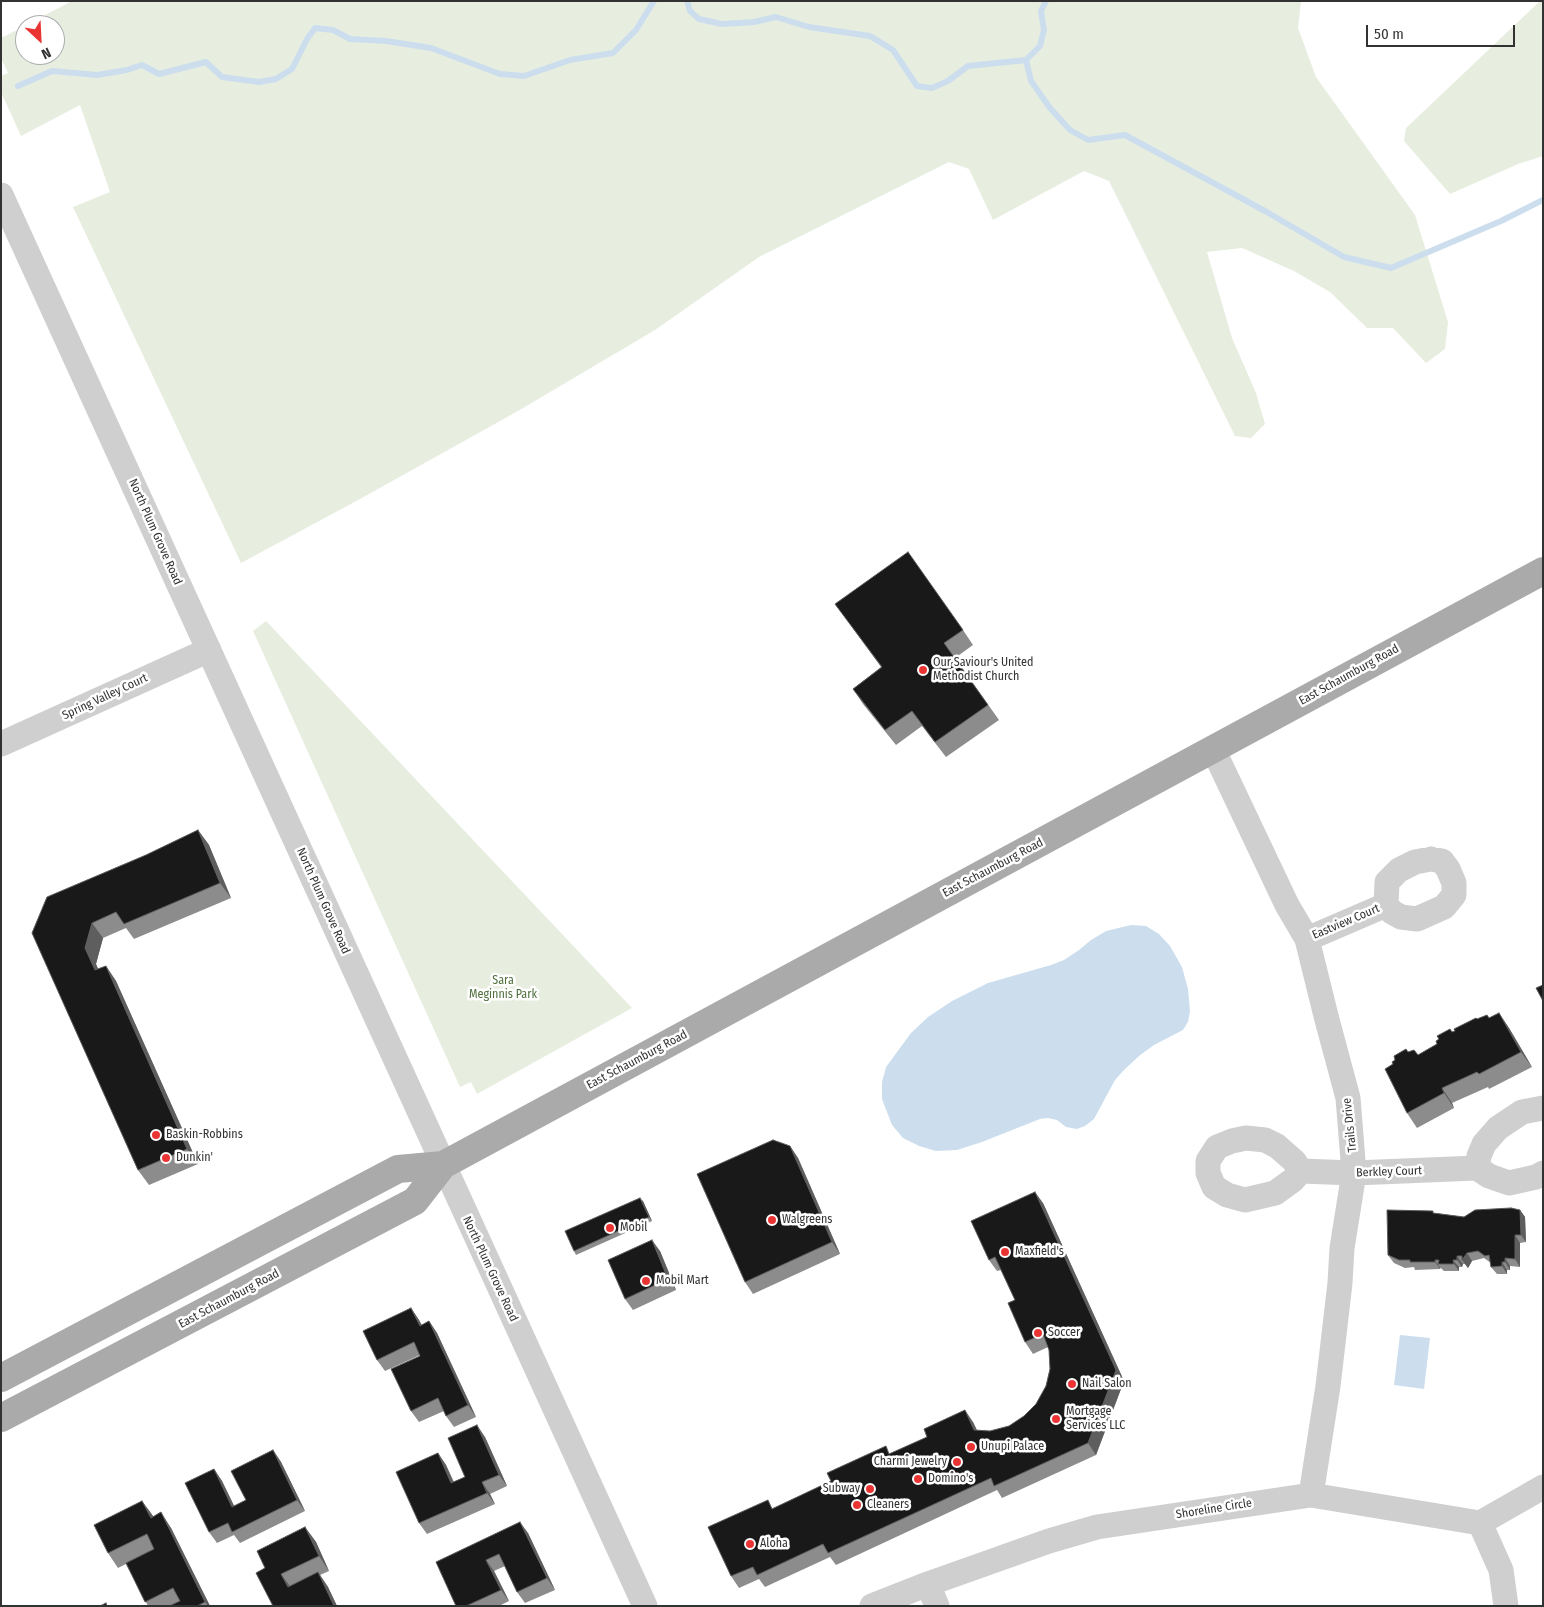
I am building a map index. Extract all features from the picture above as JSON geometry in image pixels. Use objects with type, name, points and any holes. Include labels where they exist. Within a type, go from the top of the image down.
[{"type":"main road","name":"East Schaumburg Road","points":[[1,1378],[398,1169],[443,1165],[1543,571]]},
{"type":"main road","name":"East Schaumburg Road","points":[[1,1418],[415,1201],[443,1165]]},
{"type":"street","name":"North Plum Grove Road","points":[[1,195],[645,1606]]},
{"type":"street","name":"Spring Valley Court","points":[[1,744],[209,650]]},
{"type":"street","name":"Trails Drive","points":[[1213,749],[1287,905],[1307,939],[1348,1098],[1354,1173],[1342,1248],[1340,1283],[1329,1377],[1311,1494]]},
{"type":"street","name":"Eastview Court","points":[[1307,939],[1386,905]]},
{"type":"street","points":[[1477,1168],[1484,1144],[1498,1128],[1522,1112],[1543,1108]]},
{"type":"street","name":"Berkley Court","points":[[1301,1171],[1354,1173],[1477,1168],[1489,1176],[1510,1183],[1536,1177],[1543,1173]]},
{"type":"street","points":[[1506,1606],[1501,1570],[1480,1523],[1543,1487]]},
{"type":"street","name":"Shoreline Circle","points":[[872,1606],[932,1595],[1049,1541],[1097,1527],[1311,1494],[1480,1523]]},
{"type":"green space","points":[[72,1],[1301,1],[1298,28],[1316,77],[1415,215],[1448,322],[1445,349],[1426,363],[1393,328],[1367,328],[1330,292],[1294,271],[1242,248],[1207,252],[1232,338],[1256,393],[1265,424],[1251,438],[1235,436],[1109,181],[1084,171],[993,220],[969,169],[949,162],[759,257],[655,330],[518,411],[241,563],[73,207],[110,192],[80,105],[21,136],[1,92],[1,76],[8,73],[1,58],[1,38],[15,31],[15,65],[65,65],[65,15],[45,15]]},
{"type":"green space","points":[[1540,1],[1543,1],[1543,156],[1518,164],[1450,194],[1404,141],[1406,128]]},
{"type":"green space","name":"Sara Meginnis Park","points":[[266,621],[632,1008],[477,1094],[471,1082],[460,1087],[253,631]]},
{"type":"water","points":[[1131,925],[1146,926],[1159,934],[1170,946],[1182,967],[1188,989],[1190,1011],[1188,1022],[1183,1030],[1154,1045],[1124,1070],[1115,1080],[1094,1119],[1077,1129],[1066,1127],[1057,1120],[1040,1119],[957,1150],[936,1151],[919,1146],[903,1138],[892,1125],[882,1099],[882,1082],[886,1067],[911,1033],[928,1017],[952,1001],[988,983],[1064,960],[1106,931]]},
{"type":"water","points":[[1400,1335],[1430,1338],[1424,1389],[1394,1385]]},
{"type":"building","name":"Our Saviour's United Methodist Church","points":[[908,552],[963,630],[944,643],[988,705],[935,742],[912,711],[885,730],[853,689],[882,667],[835,604]]},
{"type":"building","points":[[198,830],[220,883],[124,924],[116,912],[92,923],[85,948],[95,970],[106,966],[187,1149],[138,1170],[32,933],[47,897],[146,855]]},
{"type":"building","points":[[1543,985],[1543,1001],[1536,988]]},
{"type":"building","points":[[1499,1013],[1521,1052],[1479,1074],[1477,1072],[1442,1088],[1444,1093],[1407,1113],[1385,1069],[1393,1064],[1394,1056],[1406,1049],[1408,1052],[1414,1050],[1418,1055],[1437,1044],[1436,1041],[1439,1039],[1437,1036],[1450,1029],[1452,1032],[1455,1031],[1454,1029],[1476,1018],[1487,1015],[1489,1018]]},
{"type":"building","name":"Walgreens","points":[[773,1140],[790,1146],[832,1242],[745,1282],[697,1174]]},
{"type":"building","points":[[1035,1192],[1116,1370],[1088,1443],[994,1486],[991,1478],[828,1553],[823,1544],[757,1575],[753,1567],[731,1576],[708,1527],[768,1500],[772,1509],[831,1481],[827,1473],[886,1446],[889,1454],[927,1437],[924,1429],[965,1410],[974,1430],[990,1431],[1009,1426],[1024,1416],[1036,1404],[1046,1386],[1050,1369],[1049,1350],[1043,1334],[1025,1342],[1008,1303],[1015,1300],[995,1257],[989,1260],[971,1221]]},
{"type":"building","name":"Mobil","points":[[640,1198],[649,1217],[574,1251],[565,1231]]},
{"type":"building","points":[[1511,1208],[1520,1210],[1521,1235],[1515,1235],[1515,1259],[1505,1258],[1502,1266],[1491,1267],[1489,1255],[1485,1256],[1478,1251],[1467,1253],[1462,1260],[1462,1256],[1457,1256],[1457,1260],[1453,1260],[1454,1264],[1438,1264],[1439,1260],[1435,1260],[1435,1262],[1410,1262],[1410,1260],[1399,1260],[1388,1255],[1387,1210],[1433,1211],[1433,1213],[1464,1217],[1475,1210]]},
{"type":"building","name":"Mobil Mart","points":[[652,1240],[668,1279],[625,1299],[608,1260]]},
{"type":"building","points":[[411,1308],[420,1326],[429,1321],[468,1405],[446,1416],[438,1398],[411,1411],[391,1369],[420,1356],[414,1342],[377,1360],[363,1331]]},
{"type":"building","points":[[477,1425],[499,1475],[482,1482],[487,1493],[419,1523],[396,1472],[438,1453],[451,1483],[465,1477],[448,1438]]},
{"type":"building","points":[[273,1450],[297,1500],[232,1532],[228,1523],[209,1532],[185,1483],[214,1469],[232,1507],[246,1500],[231,1471]]},
{"type":"building","points":[[142,1501],[151,1518],[161,1512],[205,1602],[197,1606],[169,1606],[180,1601],[173,1588],[145,1602],[126,1563],[154,1549],[147,1534],[108,1553],[94,1525]]},
{"type":"building","points":[[520,1522],[547,1578],[517,1592],[499,1554],[486,1560],[501,1590],[466,1606],[456,1606],[436,1562]]},
{"type":"building","points":[[305,1527],[319,1556],[281,1574],[288,1587],[318,1572],[334,1606],[273,1606],[256,1573],[265,1568],[257,1551]]},
{"type":"waterway","points":[[18,86],[52,71],[97,75],[127,70],[142,65],[159,74],[206,62],[222,77],[259,82],[276,79],[292,69],[307,39],[315,28],[333,30],[350,39],[386,41],[431,48],[500,74],[524,76],[570,60],[613,53],[636,30],[654,1]]},
{"type":"waterway","points":[[687,1],[690,11],[699,19],[722,24],[754,22],[776,17],[809,27],[870,36],[893,50],[917,86],[932,88],[948,81],[968,66],[1026,60],[1040,46],[1044,30],[1041,11],[1046,1]]},
{"type":"waterway","points":[[1026,60],[1031,81],[1050,108],[1070,130],[1088,140],[1125,135],[1265,211],[1344,257],[1391,268],[1501,221],[1543,200]]},
{"type":"place","name":"Our Saviour's United Methodist Church","points":[[923,670]]},
{"type":"place","name":"Baskin-Robbins","points":[[156,1135]]},
{"type":"place","name":"Dunkin'","points":[[166,1158]]},
{"type":"place","name":"Walgreens","points":[[772,1220]]},
{"type":"place","name":"Mobil","points":[[610,1228]]},
{"type":"place","name":"Maxfield's","points":[[1005,1252]]},
{"type":"place","name":"Mobil Mart","points":[[646,1281]]},
{"type":"place","name":"Soccer","points":[[1038,1333]]},
{"type":"place","name":"Nail Salon","points":[[1072,1384]]},
{"type":"place","name":"Mortgage Services LLC","points":[[1056,1419]]},
{"type":"place","name":"Unupi Palace","points":[[971,1447]]},
{"type":"place","name":"Charmi Jewelry","points":[[957,1462]]},
{"type":"place","name":"Domino's","points":[[918,1479]]},
{"type":"place","name":"Subway","points":[[870,1489]]},
{"type":"place","name":"Cleaners","points":[[857,1505]]},
{"type":"place","name":"Aloha","points":[[750,1544]]}]
